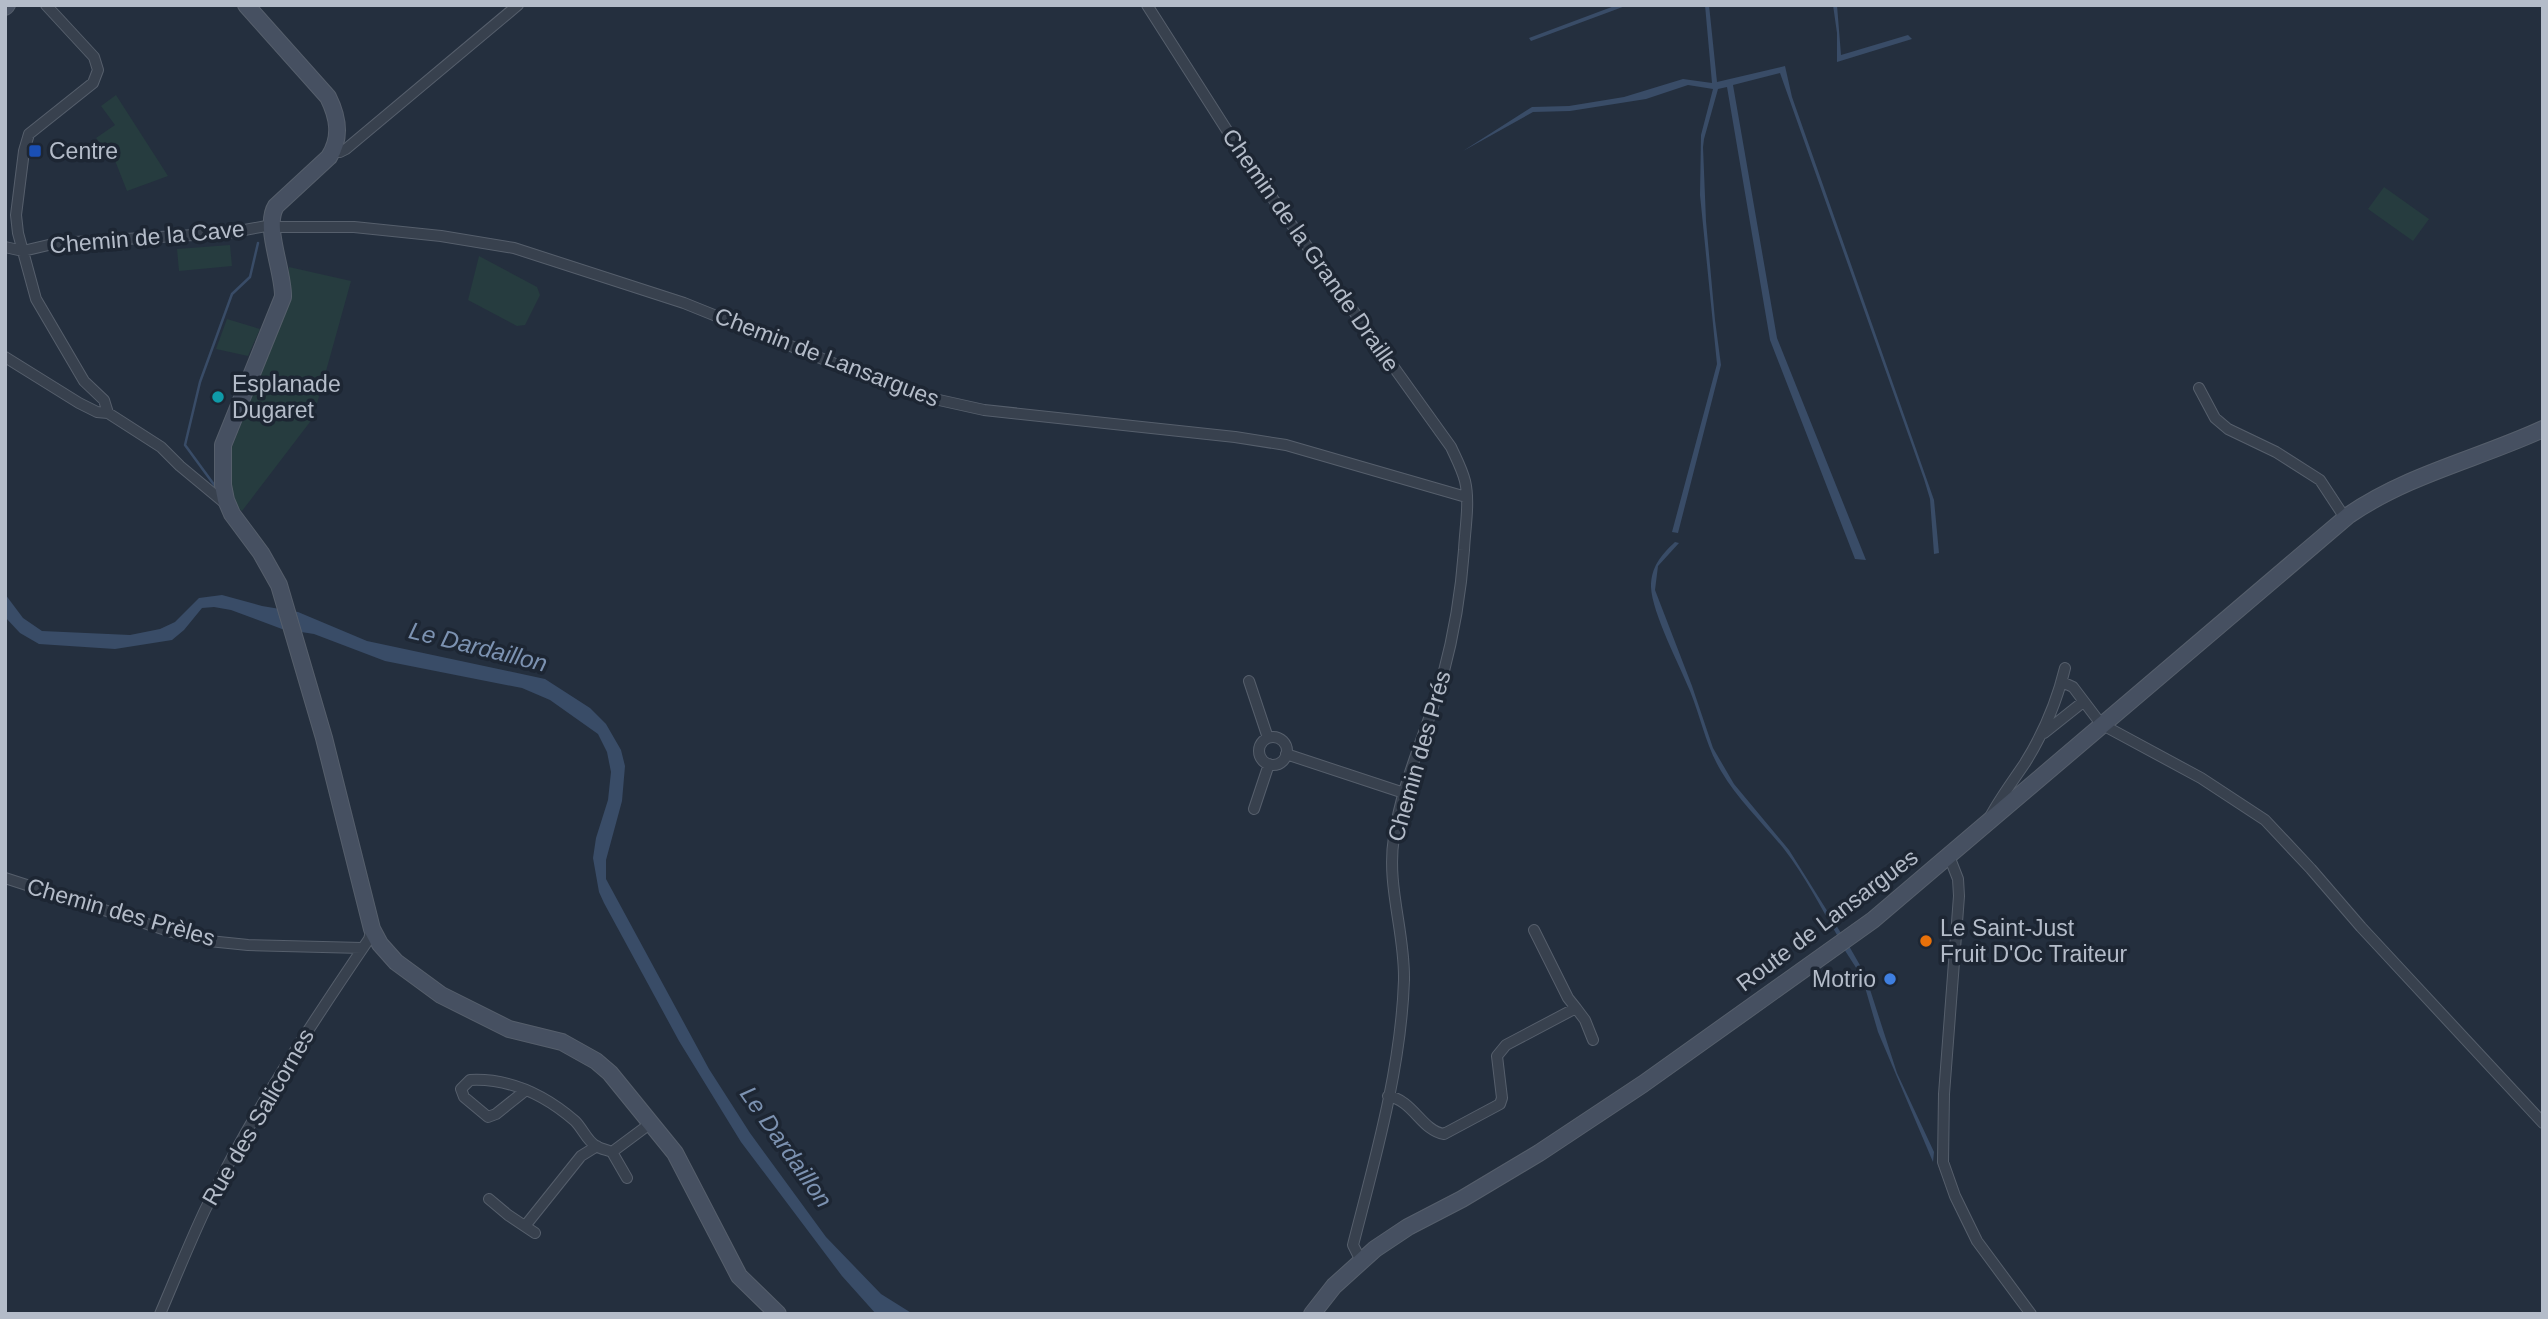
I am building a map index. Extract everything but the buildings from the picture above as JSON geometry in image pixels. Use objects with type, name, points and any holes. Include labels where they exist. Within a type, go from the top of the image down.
[{"type":"street","points":[[46,5],[94,57],[98,71],[93,83],[29,134],[16,215],[36,299],[84,381],[104,400],[108,413]]},
{"type":"street","points":[[224,502],[223,444],[283,297],[271,214],[276,206],[323,164],[334,149],[338,128],[328,97],[247,5]]},
{"type":"street","points":[[334,149],[340,152],[346,149],[518,5]]},
{"type":"street","name":"Chemin de la Grande Draille","points":[[1147,5],[1251,168],[1451,447],[1466,484],[1466,497]]},
{"type":"street","name":"Chemin de Lansargues","points":[[272,226],[354,227],[441,236],[514,248],[704,310],[921,396],[984,410],[1286,445],[1466,497]]},
{"type":"street","name":"Chemin de la Cave","points":[[23,251],[57,243],[228,233],[272,226]]},
{"type":"street","points":[[5,247],[23,251]]},
{"type":"street","points":[[5,357],[79,403],[97,412],[108,413],[161,447],[224,502],[261,553],[279,585],[324,738],[372,929],[380,944],[396,962],[440,995],[501,1026],[562,1042],[596,1061],[610,1073],[675,1153],[739,1276],[778,1314]]},
{"type":"street","points":[[2199,388],[2215,418],[2228,429],[2276,452],[2320,480],[2343,520]]},
{"type":"street","name":"Route de Lansargues","points":[[1312,1314],[1334,1286],[1361,1261],[1408,1227],[1462,1199],[1539,1153],[1643,1084],[1873,920],[2343,520],[2375,497],[2401,485],[2543,429]]},
{"type":"street","name":"Chemin des Prés","points":[[1361,1261],[1353,1245],[1388,1096],[1404,978],[1391,860],[1393,839],[1404,793],[1443,676],[1451,642],[1460,590],[1466,497]]},
{"type":"street","points":[[1987,822],[2039,737],[2062,682],[2065,668]]},
{"type":"street","points":[[1249,681],[1268,738]]},
{"type":"street","points":[[2062,682],[2073,687],[2101,724],[2201,778],[2265,820],[2543,1123]]},
{"type":"street","points":[[2039,737],[2083,702]]},
{"type":"street","points":[[1268,738],[1281,739],[1286,746],[1286,754],[1282,761],[1269,764],[1262,759],[1259,751],[1268,738]]},
{"type":"street","points":[[1286,754],[1404,793]]},
{"type":"street","points":[[1254,809],[1269,764]]},
{"type":"street","points":[[1949,856],[1958,878],[1959,896],[1945,1081],[1943,1163],[1955,1196],[1977,1241],[2031,1314]]},
{"type":"street","name":"Chemin des Prèles","points":[[5,878],[172,932],[209,941],[248,946],[362,948]]},
{"type":"street","name":"Rue des Salicornes","points":[[160,1314],[222,1176],[306,1032],[372,929]]},
{"type":"street","points":[[1534,930],[1568,998],[1585,1020],[1593,1040]]},
{"type":"street","points":[[1388,1096],[1406,1103],[1435,1131],[1448,1133],[1500,1104],[1502,1098],[1497,1061],[1501,1049],[1576,1008]]},
{"type":"street","points":[[526,1090],[496,1114],[488,1116],[464,1097],[461,1089],[470,1080],[497,1081],[526,1090],[544,1098],[565,1112],[597,1146],[612,1152],[627,1178]]},
{"type":"street","points":[[612,1152],[651,1124]]},
{"type":"street","points":[[525,1226],[581,1156],[597,1146]]},
{"type":"street","points":[[489,1199],[535,1233]]},
{"type":"green space","points":[[116,95],[168,176],[127,191],[114,158],[96,138],[115,125],[101,106]]},
{"type":"green space","points":[[2384,187],[2429,219],[2413,241],[2368,209]]},
{"type":"green space","points":[[230,245],[232,266],[179,271],[177,249]]},
{"type":"green space","points":[[479,256],[537,287],[540,295],[525,325],[517,326],[468,300]]},
{"type":"green space","points":[[289,267],[351,281],[313,418],[242,511],[234,504],[231,493],[232,447],[289,302]]},
{"type":"green space","points":[[227,319],[260,329],[248,356],[216,349]]},
{"type":"water","points":[[1617,5],[1628,5],[1531,41],[1529,38]]},
{"type":"water","points":[[1705,5],[1709,5],[1717,82],[1785,66],[1792,97],[1934,500],[1939,553],[1934,554],[1930,499],[1924,479],[1780,73],[1733,85],[1777,338],[1866,560],[1855,559],[1770,340],[1727,87],[1718,89],[1703,147],[1706,221],[1721,365],[1678,533],[1672,532],[1717,364],[1700,195],[1701,135],[1713,89],[1688,85],[1646,99],[1570,111],[1533,112],[1463,151],[1532,107],[1569,106],[1624,97],[1683,79],[1712,83]]},
{"type":"water","points":[[1833,5],[1837,5],[1841,55],[1908,35],[1912,39],[1837,62]]},
{"type":"water","points":[[1675,542],[1679,543],[1658,566],[1655,590],[1713,748],[1734,784],[1789,850],[1841,933],[1837,935],[1792,859],[1735,792],[1711,752],[1690,691],[1661,625],[1651,587],[1655,567]]},
{"type":"water","points":[[5,594],[23,618],[42,631],[130,635],[160,629],[175,622],[199,598],[222,595],[298,612],[367,641],[545,679],[590,708],[606,724],[621,750],[625,766],[622,801],[606,860],[606,879],[709,1069],[750,1133],[826,1237],[881,1294],[913,1314],[876,1314],[842,1276],[741,1142],[679,1041],[604,903],[599,892],[593,858],[596,838],[608,800],[611,772],[607,752],[598,734],[550,700],[522,688],[385,661],[314,634],[282,629],[231,610],[214,607],[202,608],[172,640],[115,649],[39,644],[20,633],[5,617]]},
{"type":"water","points":[[1849,946],[1865,974],[1897,1073],[1934,1152],[1933,1162],[1878,1032],[1862,977],[1844,949]]},
{"type":"waterway","points":[[215,486],[185,445],[200,382],[232,294],[250,277],[258,243]]},
{"type":"place","name":"Centre","points":[[35,151]]},
{"type":"place","name":"Esplanade Dugaret","points":[[218,397]]},
{"type":"place","name":"Le Saint-Just Fruit D'Oc Traiteur","points":[[1926,941]]},
{"type":"place","name":"Motrio","points":[[1890,979]]},
{"type":"water label","name":"Le Dardaillon","points":[[478,647]]},
{"type":"water label","name":"Le Dardaillon","points":[[786,1147]]}]
